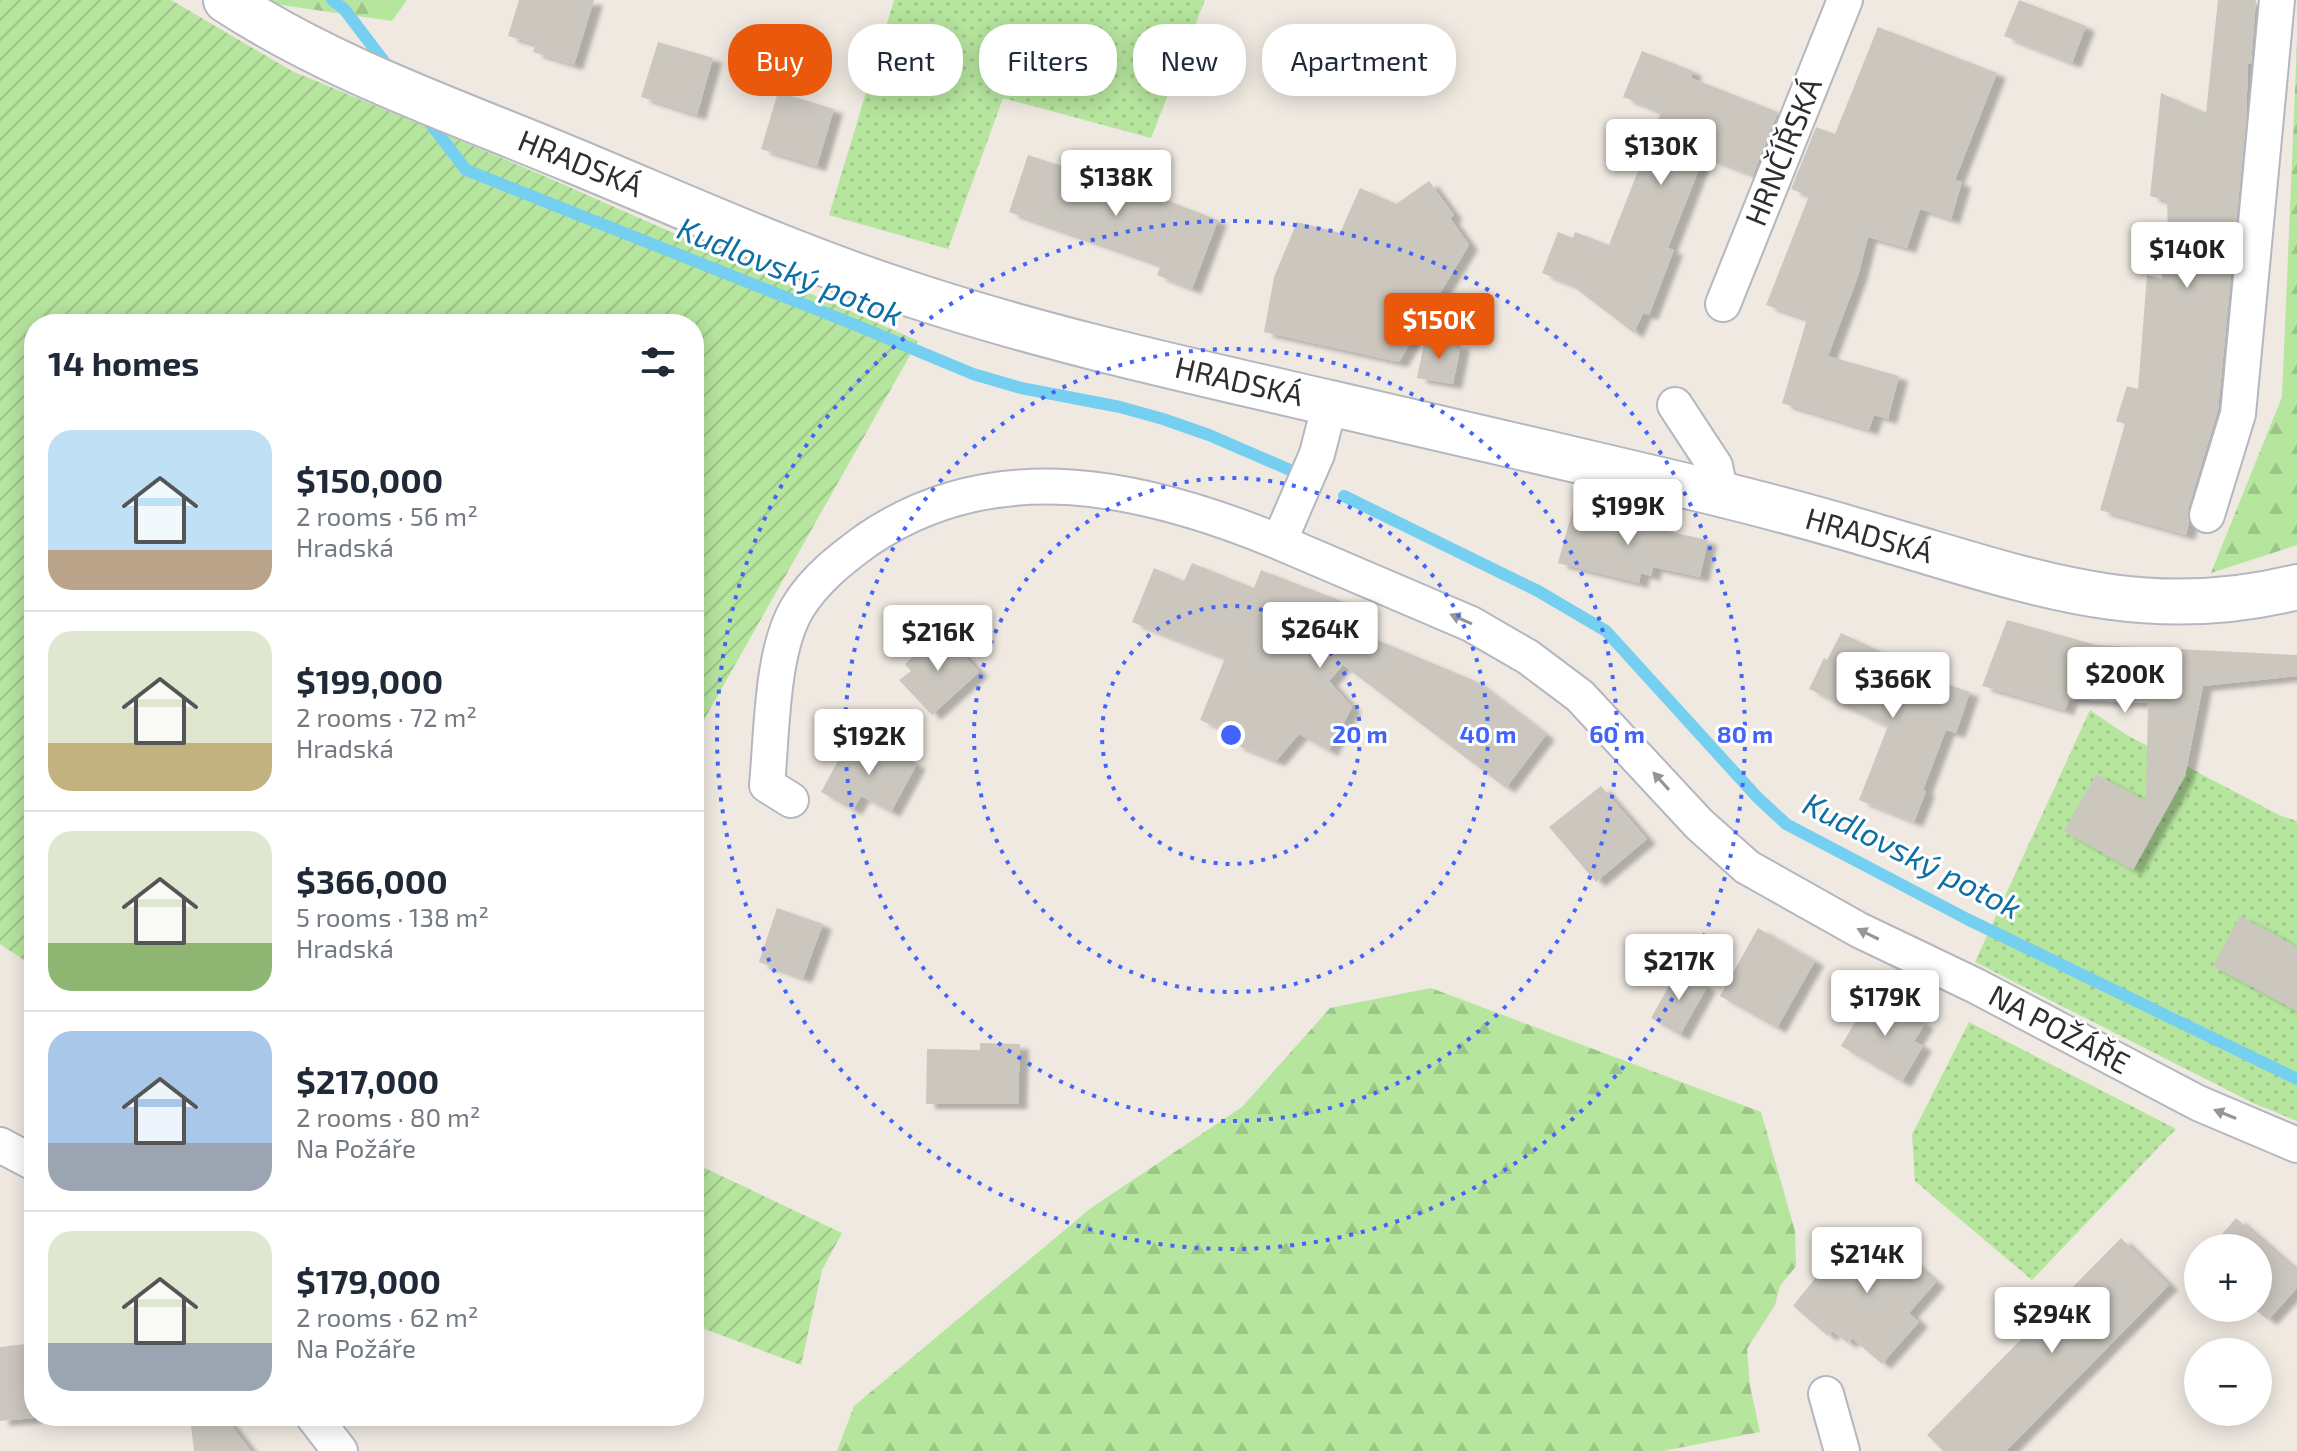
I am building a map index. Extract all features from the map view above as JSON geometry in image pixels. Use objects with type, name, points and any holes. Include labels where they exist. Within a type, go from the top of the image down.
[{"type":"street","name":"HRADSKÁ","points":[[226,0],[259,22],[360,73],[441,108],[826,265],[907,293],[1168,366],[1721,494],[1993,572],[2082,594],[2181,603],[2249,597],[2297,587]]},
{"type":"street","name":"HRNČÍŘSKÁ","points":[[1723,304],[1845,0]]},
{"type":"street","points":[[2207,515],[2238,414],[2277,0]]},
{"type":"street","points":[[1279,542],[1317,454],[1330,403]]},
{"type":"street","points":[[1675,405],[1715,466],[1721,494]]},
{"type":"street","name":"NA POŽÁŘE","points":[[791,800],[767,785],[778,667],[785,637],[797,608],[817,581],[843,557],[881,531],[954,498],[1034,486],[1081,487],[1185,507],[1219,517],[1471,624],[1528,657],[1580,696],[1699,824],[1747,867],[1859,930],[1976,986],[2198,1103],[2297,1145]]},
{"type":"street","points":[[0,1145],[24,1158]]},
{"type":"street","points":[[1826,1394],[1842,1451]]},
{"type":"street","points":[[321,1426],[340,1451]]},
{"type":"green space","points":[[0,0],[171,0],[292,71],[535,172],[918,341],[704,720],[704,314],[24,314],[24,960],[0,944]]},
{"type":"green space","points":[[269,0],[407,0],[392,21],[274,4]]},
{"type":"green space","points":[[894,0],[1205,0],[1196,24],[1133,24],[1133,96],[1167,96],[1151,138],[1003,98],[948,249],[829,215],[865,96],[963,96],[963,24],[887,24]]},
{"type":"green space","points":[[2297,42],[2297,545],[2211,573],[2282,397]]},
{"type":"green space","points":[[2090,710],[2125,734],[2281,816],[2297,821],[2297,1121],[2255,1104],[1975,962]]},
{"type":"green space","points":[[1431,988],[1761,1112],[1795,1231],[1796,1266],[1780,1286],[1775,1305],[1747,1349],[1750,1386],[1760,1432],[1663,1451],[837,1451],[854,1406],[1091,1208],[1242,1107],[1330,1008]]},
{"type":"green space","points":[[1969,1022],[2176,1129],[2032,1280],[1915,1181],[1912,1135]]},
{"type":"green space","points":[[704,1168],[842,1233],[822,1270],[801,1365],[704,1329]]},
{"type":"building","points":[[519,0],[594,0],[574,65],[533,52],[536,44],[508,36]]},
{"type":"building","points":[[2019,0],[2086,26],[2072,63],[2004,36]]},
{"type":"building","points":[[2218,0],[2256,0],[2218,410],[2188,509],[2186,535],[2100,510],[2125,424],[2116,421],[2127,386],[2138,389],[2147,275],[2162,279],[2163,265],[2169,265],[2167,201],[2150,196],[2161,93],[2206,113]]},
{"type":"building","points":[[1878,27],[1997,73],[1955,180],[1962,182],[1951,219],[1920,209],[1907,248],[1868,237],[1858,276],[1828,356],[1899,376],[1888,419],[1874,415],[1869,430],[1782,403],[1807,319],[1766,305],[1809,196],[1791,189],[1816,127],[1835,134]]},
{"type":"building","points":[[658,42],[713,58],[697,115],[641,97]]},
{"type":"building","points":[[1642,51],[1693,71],[1691,78],[1778,112],[1753,175],[1704,156],[1668,248],[1674,250],[1649,315],[1643,313],[1634,333],[1570,284],[1542,273],[1558,232],[1573,238],[1575,232],[1609,245],[1661,112],[1623,97]]},
{"type":"building","points":[[777,96],[791,96],[834,109],[817,166],[761,149]]},
{"type":"building","points":[[1028,155],[1218,220],[1192,289],[1157,275],[1161,265],[1009,212]]},
{"type":"building","points":[[1429,181],[1454,215],[1450,218],[1469,245],[1399,362],[1264,332],[1274,277],[1297,222],[1340,233],[1360,188],[1396,204]]},
{"type":"building","points":[[1425,338],[1461,345],[1453,384],[1417,378]]},
{"type":"building","points":[[1574,505],[1708,540],[1700,577],[1653,567],[1651,576],[1641,573],[1639,583],[1558,563]]},
{"type":"building","points":[[1192,563],[1254,588],[1261,570],[1362,609],[1353,630],[1475,681],[1546,735],[1506,788],[1343,665],[1329,681],[1352,707],[1329,751],[1299,734],[1276,761],[1234,744],[1237,735],[1200,720],[1225,658],[1132,622],[1154,568],[1184,581]]},
{"type":"building","points":[[2007,620],[2096,645],[2297,655],[2297,676],[2203,686],[2185,776],[2133,870],[2064,831],[2096,774],[2146,801],[2148,703],[2069,699],[2065,710],[1982,686]]},
{"type":"building","points":[[942,631],[979,672],[932,715],[899,680],[911,671],[905,664]]},
{"type":"building","points":[[1841,633],[1894,658],[1890,665],[1970,692],[1956,733],[1946,730],[1914,822],[1859,800],[1888,726],[1809,689]]},
{"type":"building","points":[[863,743],[877,743],[917,764],[891,812],[861,796],[853,810],[821,792],[845,748],[857,754]]},
{"type":"building","points":[[1601,786],[1647,839],[1596,882],[1549,827]]},
{"type":"building","points":[[777,908],[823,924],[803,978],[759,962]]},
{"type":"building","points":[[2240,916],[2297,947],[2297,1011],[2213,966]]},
{"type":"building","points":[[1758,928],[1815,961],[1777,1028],[1720,996]]},
{"type":"building","points":[[1678,970],[1707,987],[1680,1035],[1651,1018]]},
{"type":"building","points":[[1872,993],[1925,1024],[1914,1041],[1923,1046],[1902,1082],[1841,1046]]},
{"type":"building","points":[[980,1043],[1020,1044],[1018,1104],[926,1104],[927,1049],[980,1050]]},
{"type":"building","points":[[2236,1218],[2254,1234],[2222,1234]]},
{"type":"building","points":[[1872,1227],[1936,1282],[1909,1313],[1919,1322],[1882,1364],[1852,1338],[1848,1343],[1832,1331],[1828,1336],[1793,1306],[1844,1242],[1852,1249]]},
{"type":"building","points":[[2121,1238],[2169,1285],[2006,1451],[1943,1451],[1927,1435]]},
{"type":"building","points":[[2272,1249],[2297,1271],[2297,1288],[2272,1316]]},
{"type":"building","points":[[24,1344],[24,1419],[0,1421],[0,1347]]},
{"type":"building","points":[[191,1426],[232,1426],[251,1451],[194,1451]]},
{"type":"waterway","name":"Kudlovský potok","points":[[332,0],[344,9],[389,68]]},
{"type":"waterway","name":"Kudlovský potok","points":[[424,115],[466,170],[973,374],[1021,388],[1120,407],[1163,419],[1209,435],[1304,476]]},
{"type":"waterway","name":"Kudlovský potok","points":[[1344,496],[1538,591],[1606,631],[1757,797],[1786,824],[1967,919],[2297,1079]]}]
